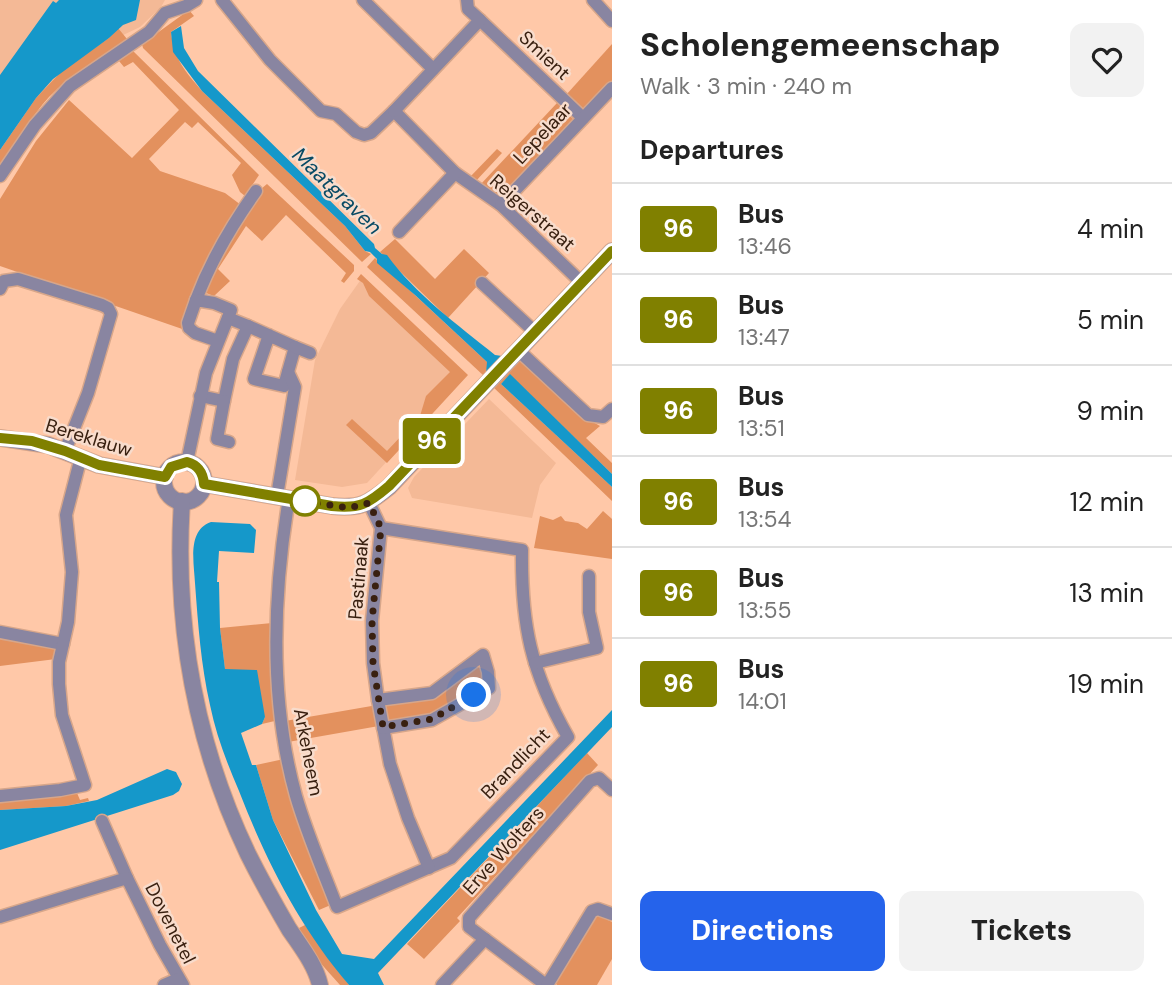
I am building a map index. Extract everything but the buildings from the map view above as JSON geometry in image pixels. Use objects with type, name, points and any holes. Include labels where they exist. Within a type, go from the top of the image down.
[{"type":"street","points":[[0,176],[35,125],[70,86],[149,32],[165,13],[196,0]]},
{"type":"street","points":[[222,0],[270,60],[321,111],[336,114],[356,132],[364,135],[371,133],[394,111],[480,20]]},
{"type":"street","points":[[363,0],[433,69]]},
{"type":"street","name":"Smient","points":[[467,0],[468,9],[583,118]]},
{"type":"street","points":[[593,0],[612,21]]},
{"type":"street","name":"Lepelaar","points":[[501,205],[612,88]]},
{"type":"street","name":"Reigerstraat","points":[[394,111],[455,173],[501,205],[582,283]]},
{"type":"street","points":[[399,232],[455,173]]},
{"type":"street","points":[[218,341],[195,333],[188,323],[209,266],[256,191]]},
{"type":"street","points":[[204,484],[349,508],[369,503],[389,486],[612,251]]},
{"type":"street","points":[[0,289],[4,281],[18,279],[102,306],[111,314],[88,393],[65,451]]},
{"type":"street","points":[[482,283],[535,332]]},
{"type":"street","points":[[187,462],[200,396],[231,310],[196,300]]},
{"type":"street","points":[[228,318],[310,353]]},
{"type":"street","points":[[229,442],[217,439],[233,359],[248,326]]},
{"type":"street","points":[[269,335],[254,379],[284,386],[295,347]]},
{"type":"street","points":[[518,351],[588,415],[603,417],[611,411]]},
{"type":"street","points":[[283,497],[295,387],[288,372]]},
{"type":"street","points":[[200,396],[224,401]]},
{"type":"street","name":"Bereklauw","points":[[0,438],[32,441],[115,470],[165,477]]},
{"type":"street","points":[[0,796],[87,790],[62,715],[59,684],[72,572],[66,515],[81,457]]},
{"type":"street","points":[[187,462],[198,467],[204,484],[194,499],[182,501],[170,496],[165,477],[171,467],[187,462]]},
{"type":"street","name":"Arkeheem","points":[[283,497],[279,558],[279,680],[288,758],[296,796],[337,907],[429,868]]},
{"type":"street","points":[[182,501],[180,581],[183,628],[188,667],[205,741],[217,780],[248,853],[267,892],[314,967],[320,985]]},
{"type":"street","name":"Pastinaak","points":[[369,503],[381,528],[372,621],[373,663],[378,700],[397,786],[429,868]]},
{"type":"street","name":"Brandlicht","points":[[381,528],[522,550],[522,595],[535,663],[550,706],[568,737],[451,858],[429,868]]},
{"type":"street","points":[[535,663],[597,648],[590,612],[589,576]]},
{"type":"street","points":[[0,632],[64,644]]},
{"type":"street","points":[[378,700],[432,693],[483,655],[489,688],[432,719],[383,727]]},
{"type":"street","name":"Erve Wolters","points":[[547,985],[469,927],[469,918],[590,780],[599,778],[612,790]]},
{"type":"street","name":"Dovenetel","points":[[102,821],[178,983]]},
{"type":"street","name":"Dovenetel","points":[[0,918],[127,878]]},
{"type":"street","points":[[547,985],[592,911],[598,909],[612,914]]},
{"type":"street","points":[[442,985],[485,940]]},
{"type":"street","points":[[164,985],[178,983]]},
{"type":"shaded area","points":[[0,0],[165,0],[140,27],[79,56],[0,141]]},
{"type":"shaded area","points":[[189,10],[194,16],[171,32],[175,50],[186,71],[202,91],[345,226],[365,251],[371,254],[362,262],[143,48],[142,44]]},
{"type":"shaded area","points":[[118,28],[127,39],[76,74],[49,97],[29,122],[0,168],[0,150],[36,98],[63,70],[109,38]]},
{"type":"shaded area","points":[[612,44],[612,81],[583,111],[566,95]]},
{"type":"shaded area","points":[[132,50],[259,175],[245,196],[240,192],[232,175],[241,163],[198,122],[192,128],[185,122],[149,159],[160,171],[225,193],[241,205],[188,331],[0,266],[0,199],[36,141],[69,100],[132,158],[179,110],[133,62],[124,67],[119,61],[118,56]]},
{"type":"shaded area","points":[[557,103],[574,120],[507,191],[495,195],[480,185]]},
{"type":"shaded area","points":[[497,149],[502,153],[475,182],[469,178]]},
{"type":"shaded area","points":[[267,184],[354,265],[354,271],[344,283],[341,281],[346,273],[286,215],[262,241],[246,226],[218,269],[230,281],[214,296],[206,293],[239,219],[257,193]]},
{"type":"shaded area","points":[[395,239],[435,279],[464,249],[489,273],[448,318],[380,252]]},
{"type":"shaded area","points":[[375,258],[487,362],[484,376],[367,267]]},
{"type":"shaded area","points":[[361,274],[468,375],[387,463],[346,425],[352,419],[387,451],[420,416],[426,396],[450,372],[369,296],[363,283],[357,279]]},
{"type":"shaded area","points":[[362,278],[466,375],[367,483],[342,487],[295,480],[315,360],[340,309]]},
{"type":"shaded area","points":[[521,355],[586,418],[600,426],[586,438],[612,463],[612,474],[510,375],[501,384],[612,487],[612,501],[492,386]]},
{"type":"shaded area","points":[[489,399],[556,463],[540,485],[532,518],[412,498],[408,488],[414,477]]},
{"type":"shaded area","points":[[603,511],[612,519],[612,559],[534,548],[540,516],[553,520],[561,516],[565,521],[578,523],[587,529]]},
{"type":"shaded area","points":[[272,623],[279,720],[262,724],[265,717],[225,669],[220,628]]},
{"type":"shaded area","points":[[0,637],[56,647],[56,659],[0,666]]},
{"type":"shaded area","points":[[481,661],[486,686],[430,717],[288,742],[285,721],[435,695]]},
{"type":"shaded area","points":[[587,753],[598,765],[457,918],[460,921],[424,959],[407,944]]},
{"type":"shaded area","points":[[284,759],[333,904],[319,910],[273,820],[256,765]]},
{"type":"shaded area","points":[[77,793],[80,800],[88,798],[89,801],[66,806],[0,810],[0,799]]},
{"type":"shaded area","points":[[598,915],[612,922],[612,959],[597,985],[557,985],[555,983],[593,918]]},
{"type":"shaded area","points":[[305,925],[349,985],[340,985],[312,951],[299,928]]},
{"type":"water","points":[[59,0],[140,0],[136,20],[123,25],[53,79],[36,98],[0,150],[0,75],[53,1],[56,3]]},
{"type":"water","points":[[181,26],[184,48],[198,71],[374,244],[375,248],[387,255],[410,283],[495,355],[502,356],[486,373],[487,362],[377,263],[377,259],[365,251],[345,226],[202,91],[173,52],[171,32]]},
{"type":"water","points":[[510,374],[612,474],[612,487],[501,384]]},
{"type":"water","points":[[211,522],[250,524],[256,530],[254,553],[219,551],[217,582],[225,669],[257,670],[265,717],[262,724],[241,733],[252,765],[256,765],[273,820],[316,910],[342,954],[374,959],[612,710],[612,727],[378,973],[384,985],[349,985],[331,963],[300,917],[273,868],[226,759],[212,716],[204,675],[194,566],[194,548],[198,532]]},
{"type":"water","points":[[167,769],[176,772],[182,784],[179,791],[173,795],[0,850],[0,810],[66,806],[97,800]]},
{"type":"bus line","name":"96","points":[[0,438],[48,445],[115,470],[165,477],[171,467],[187,462],[202,472],[204,484],[349,508],[369,503],[389,486],[612,251]]},
{"type":"route","points":[[305,501],[349,508],[369,503],[381,528],[372,621],[373,663],[383,727],[432,719],[474,695]]},
{"type":"water label","name":"Maatgraven","points":[[337,191]]}]
